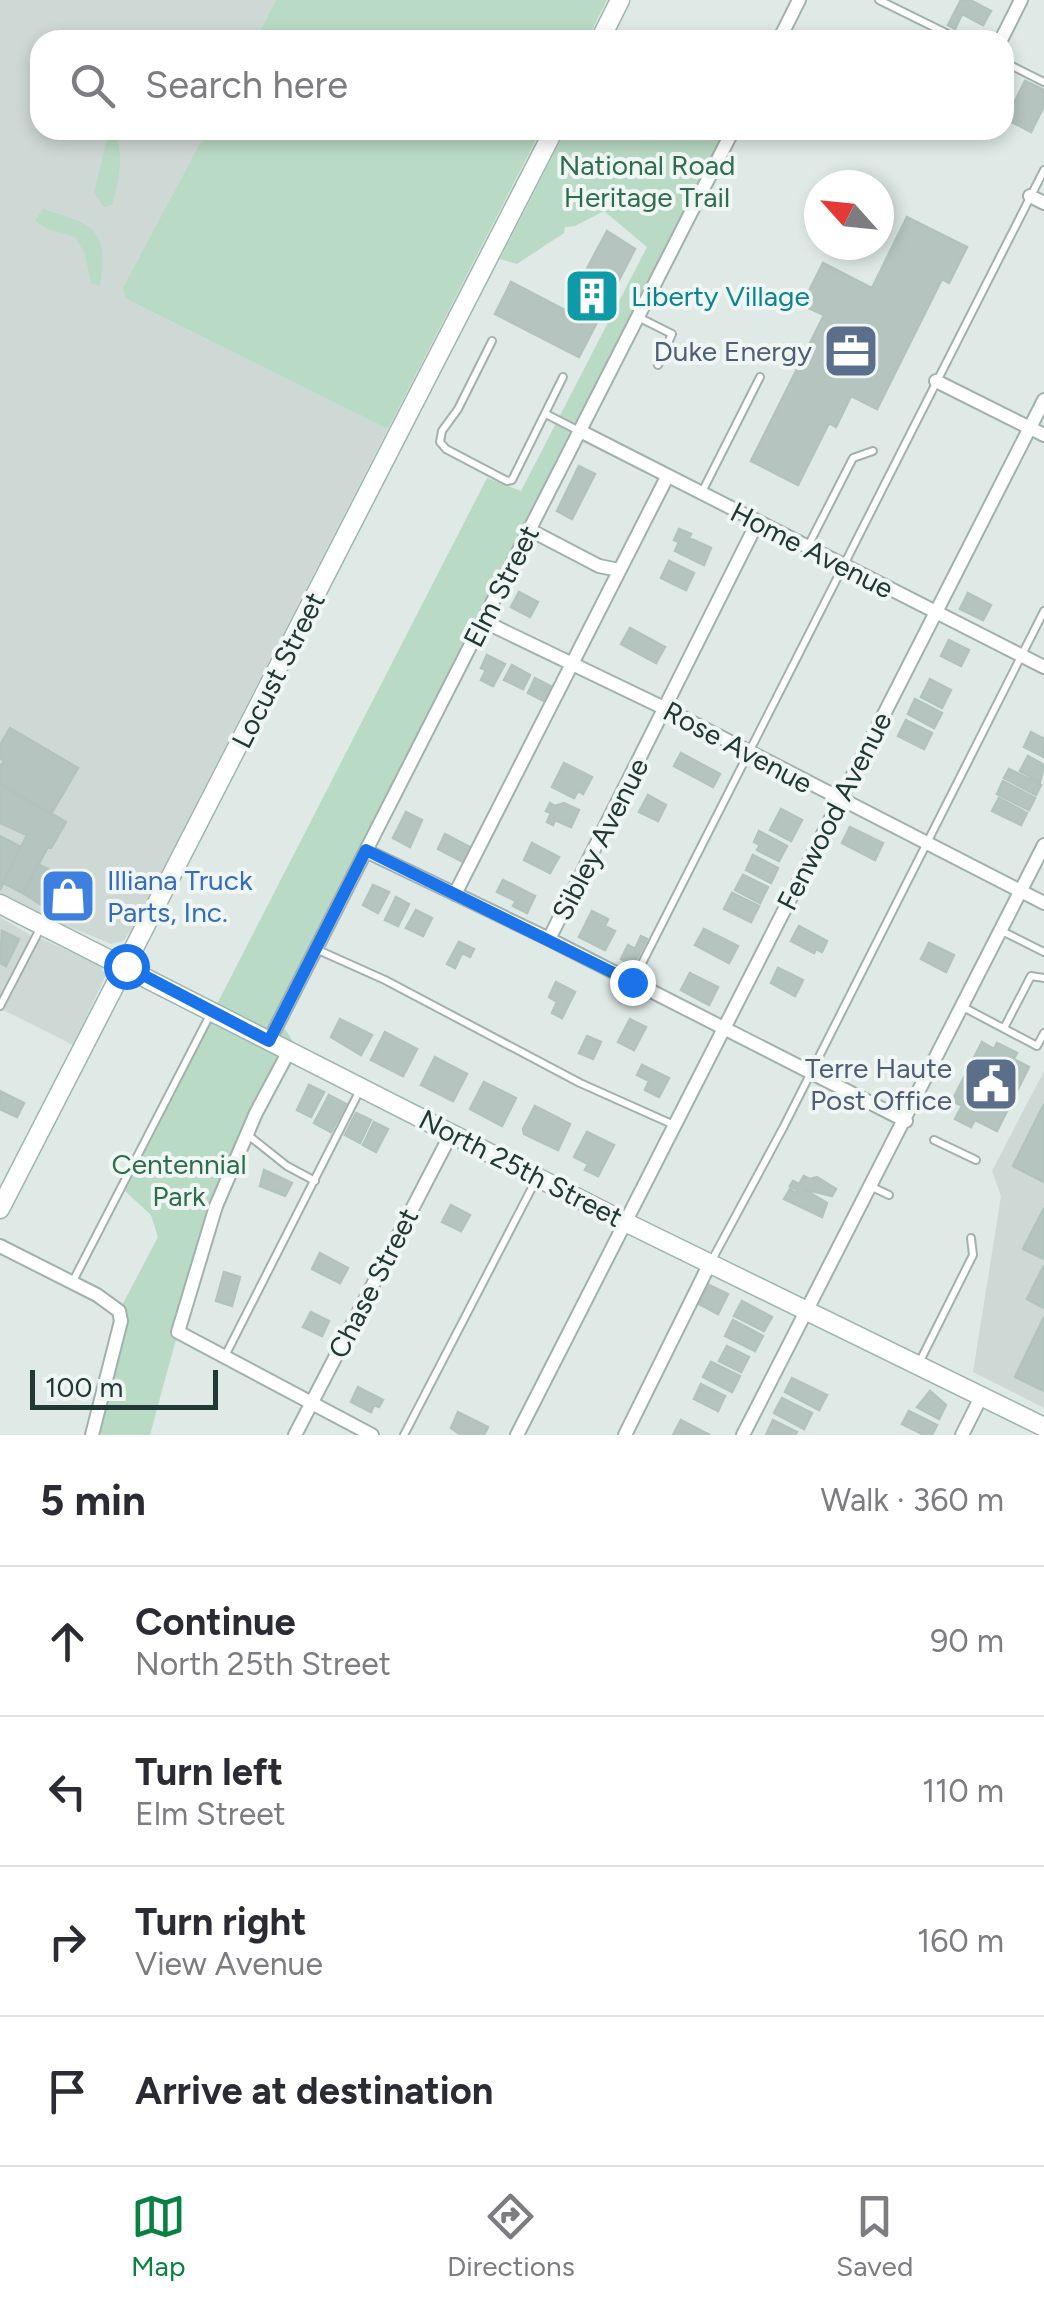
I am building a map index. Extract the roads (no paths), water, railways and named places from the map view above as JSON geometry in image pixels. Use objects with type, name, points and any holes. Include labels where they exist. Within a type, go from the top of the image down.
[{"type":"street","points":[[605,30],[620,0]]},
{"type":"street","points":[[784,30],[799,0]]},
{"type":"street","points":[[1006,30],[1021,0]]},
{"type":"street","name":"Locust Street","points":[[0,1208],[549,140]]},
{"type":"street","name":"Elm Street","points":[[269,1041],[728,140]]},
{"type":"street","points":[[1030,196],[1044,203]]},
{"type":"street","points":[[936,382],[1044,434]]},
{"type":"street","name":"Fenwood Avenue","points":[[517,1435],[1044,400]]},
{"type":"street","name":"Home Avenue","points":[[580,432],[1044,667]]},
{"type":"street","points":[[455,894],[667,477]]},
{"type":"street","name":"Sibley Avenue","points":[[549,940],[758,523]]},
{"type":"street","points":[[530,530],[599,566],[620,570]]},
{"type":"street","name":"Rose Avenue","points":[[484,621],[666,709],[1044,903]]},
{"type":"street","points":[[743,1435],[1044,845]]},
{"type":"street","points":[[366,850],[906,1122]]},
{"type":"street","name":"North 25th Street","points":[[0,904],[625,1222],[1044,1427]]},
{"type":"street","points":[[289,1051],[216,1206],[178,1332],[372,1435]]},
{"type":"street","name":"Chase Street","points":[[295,1435],[452,1132]]},
{"type":"street","points":[[0,1246],[120,1311],[121,1321],[92,1435]]},
{"type":"street","points":[[625,1435],[710,1263]]},
{"type":"street","points":[[962,1435],[982,1397]]},
{"type":"lane","points":[[879,0],[940,30]]},
{"type":"lane","points":[[1014,67],[1044,82]]},
{"type":"lane","points":[[632,982],[1044,170]]},
{"type":"lane","points":[[638,317],[672,334],[658,365]]},
{"type":"lane","points":[[492,341],[440,442],[461,458],[512,480],[563,378]]},
{"type":"lane","points":[[700,495],[760,377]]},
{"type":"lane","points":[[546,414],[580,432]]},
{"type":"lane","points":[[807,548],[852,458],[873,450]]},
{"type":"lane","points":[[710,1263],[928,845],[1044,611]]},
{"type":"lane","points":[[0,1006],[42,925]]},
{"type":"lane","points":[[1000,931],[1044,952]]},
{"type":"lane","points":[[316,949],[385,980],[580,1083],[675,1126]]},
{"type":"lane","points":[[1004,1028],[1032,976],[1044,978]]},
{"type":"lane","points":[[963,1007],[1037,1046],[1044,1032]]},
{"type":"lane","points":[[72,1282],[212,1011]]},
{"type":"lane","points":[[224,1358],[361,1086]]},
{"type":"lane","points":[[248,1134],[286,1166],[315,1182]]},
{"type":"lane","points":[[934,1140],[976,1160]]},
{"type":"lane","points":[[404,1435],[538,1177]]},
{"type":"lane","points":[[872,1187],[888,1195]]},
{"type":"lane","points":[[919,1364],[974,1255],[972,1238]]},
{"type":"place","name":"Liberty Village","points":[[592,296]]},
{"type":"place","name":"Duke Energy","points":[[851,351]]},
{"type":"place","name":"Illiana Truck Parts, Inc.","points":[[68,896]]},
{"type":"place","name":"Terre Haute Post Office","points":[[991,1084]]},
{"type":"park label","name":"National Road Heritage Trail","points":[[647,181]]},
{"type":"park label","name":"Centennial Park","points":[[179,1180]]}]
